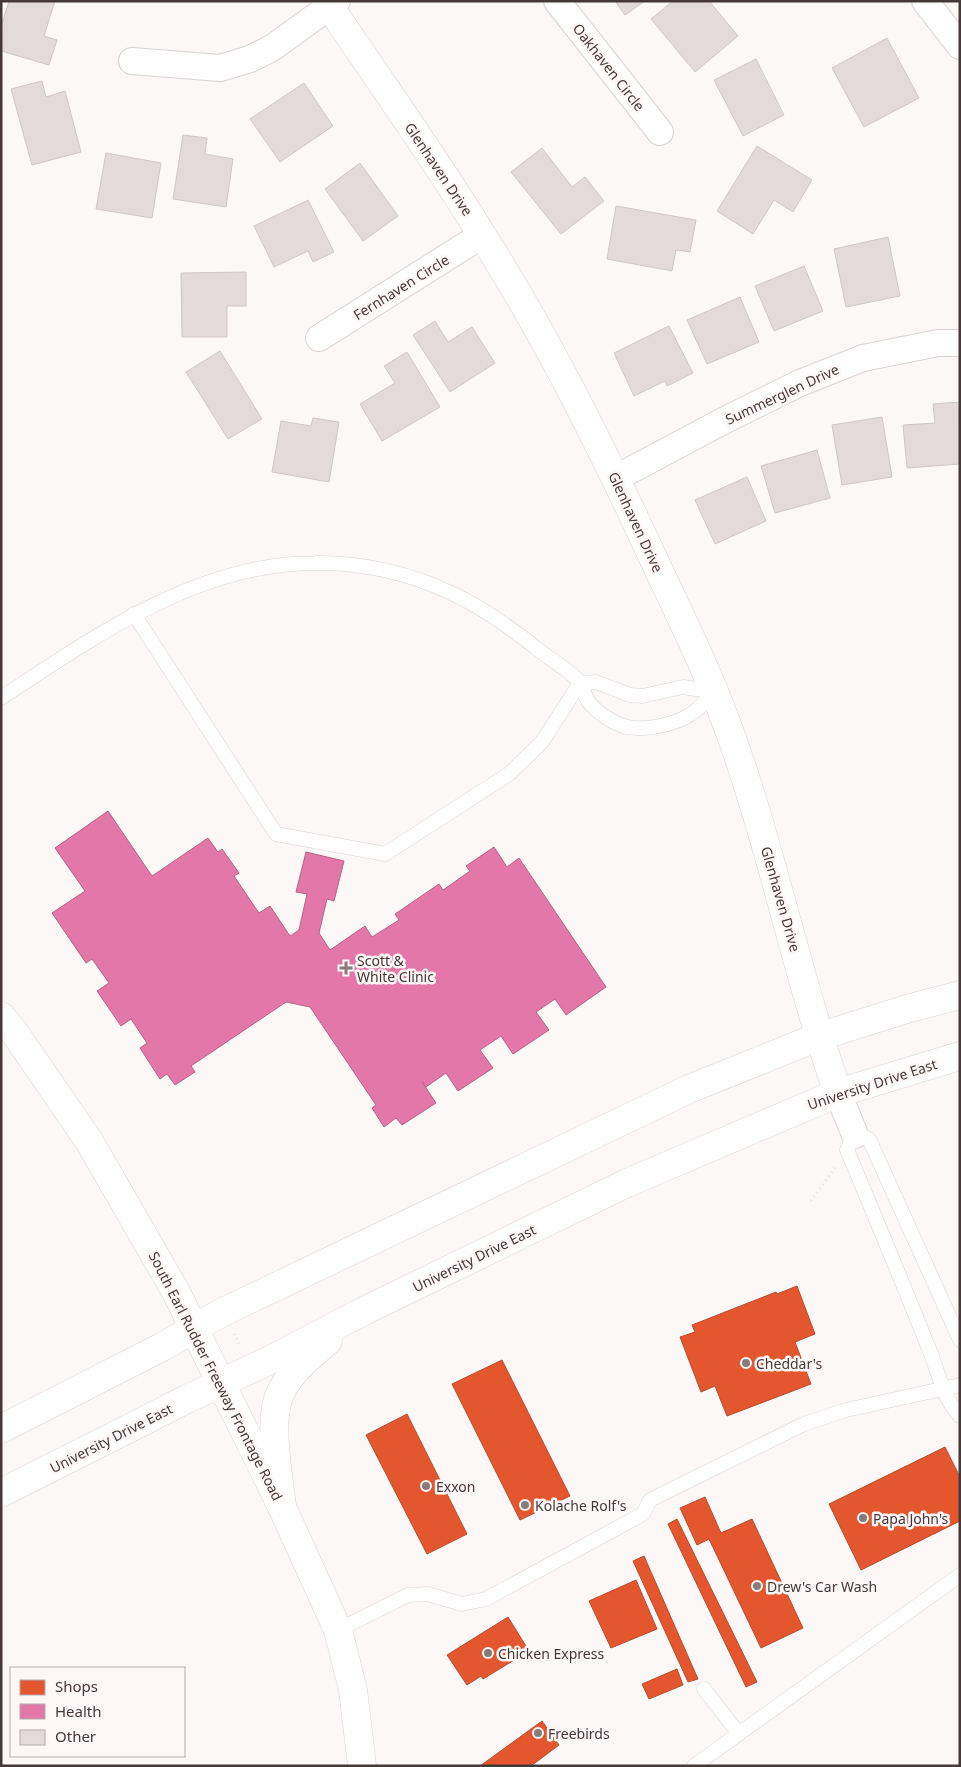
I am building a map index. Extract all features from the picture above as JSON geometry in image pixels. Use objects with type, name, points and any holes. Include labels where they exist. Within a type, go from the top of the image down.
[{"type":"main road","name":"Glenhaven Drive","points":[[331,3],[482,235],[549,348],[616,478],[715,692],[752,799],[782,900],[818,1037],[838,1093]]},
{"type":"main road","points":[[1,1429],[162,1347],[221,1313],[680,1093],[818,1037],[910,1008],[960,995]]},
{"type":"main road","name":"South Earl Rudder Freeway Frontage Road","points":[[1,1016],[12,1029],[89,1141],[176,1292],[282,1507],[338,1630],[353,1690],[362,1766]]},
{"type":"main road","name":"University Drive East","points":[[1,1493],[627,1182],[838,1093],[960,1056]]},
{"type":"main road","points":[[282,1507],[274,1426],[276,1406],[281,1392],[296,1371],[364,1311]]},
{"type":"street","name":"Oakhaven Circle","points":[[558,1],[660,132]]},
{"type":"street","points":[[926,1],[960,46]]},
{"type":"street","points":[[132,61],[220,68],[235,64],[272,48],[331,3]]},
{"type":"street","name":"Fernhaven Circle","points":[[319,338],[482,235]]},
{"type":"street","name":"Summerglen Drive","points":[[616,478],[727,419],[800,383],[863,358],[938,343],[960,342]]},
{"type":"street","points":[[838,1093],[855,1135]]},
{"type":"lane","points":[[1,698],[79,646],[134,614],[221,578],[258,568],[315,562],[345,564],[415,579],[449,591],[489,614],[530,643],[580,683],[588,700],[595,708],[610,719],[626,727],[640,729],[656,728],[690,714],[715,692]]},
{"type":"lane","points":[[134,614],[276,834],[385,854],[509,774],[542,742],[580,683]]},
{"type":"lane","points":[[580,683],[596,682],[630,696],[642,696],[683,687],[715,692]]},
{"type":"lane","points":[[960,1340],[869,1139],[855,1135],[847,1150],[930,1350],[942,1388],[952,1408],[960,1416]]},
{"type":"lane","points":[[338,1630],[408,1595],[428,1594],[462,1604],[486,1598],[643,1514],[650,1500],[804,1424],[846,1410],[960,1385]]},
{"type":"lane","points":[[694,1766],[960,1575]]},
{"type":"lane","points":[[704,1689],[738,1734]]},
{"type":"path","points":[[811,1201],[832,1170],[840,1164]]},
{"type":"building: Shops","name":"Cheddar's","points":[[797,1286],[815,1334],[795,1342],[811,1384],[727,1416],[715,1386],[701,1392],[680,1337],[695,1332],[692,1325],[776,1292],[777,1294]]},
{"type":"building: Shops","points":[[502,1360],[570,1496],[520,1520],[452,1384]]},
{"type":"building: Shops","points":[[407,1414],[467,1534],[427,1554],[366,1435]]},
{"type":"building: Shops","points":[[945,1447],[960,1477],[960,1521],[861,1570],[829,1504]]},
{"type":"building: Shops","name":"Drew's Car Wash","points":[[705,1497],[721,1533],[752,1519],[803,1628],[761,1648],[709,1539],[697,1545],[680,1508]]},
{"type":"building: Shops","points":[[677,1519],[757,1682],[746,1687],[668,1524]]},
{"type":"building: Shops","points":[[644,1556],[698,1679],[688,1682],[633,1561]]},
{"type":"building: Shops","points":[[636,1580],[657,1629],[611,1648],[589,1601]]},
{"type":"building: Shops","name":"Chicken Express","points":[[508,1617],[529,1651],[483,1679],[481,1676],[467,1685],[447,1655]]},
{"type":"building: Shops","points":[[677,1669],[683,1685],[649,1699],[642,1684]]},
{"type":"building: Shops","name":"Freebirds","points":[[542,1721],[559,1745],[531,1766],[480,1766]]},
{"type":"building: Health","name":"Scott & White Clinic","points":[[108,811],[152,876],[208,838],[218,852],[222,849],[239,873],[234,876],[259,913],[270,906],[290,936],[299,930],[307,894],[296,892],[306,852],[344,861],[334,901],[327,899],[319,933],[330,950],[365,926],[372,937],[399,920],[395,914],[439,884],[443,890],[470,871],[466,866],[494,847],[507,867],[519,858],[606,987],[566,1015],[555,999],[536,1012],[549,1030],[513,1054],[501,1036],[480,1050],[493,1068],[458,1091],[446,1073],[426,1087],[422,1082],[436,1103],[402,1125],[396,1118],[384,1127],[372,1108],[376,1105],[310,1007],[286,1002],[191,1066],[195,1072],[175,1085],[167,1074],[160,1079],[140,1048],[147,1043],[131,1019],[121,1026],[97,991],[109,983],[92,959],[86,963],[52,913],[85,891],[55,848]]},
{"type":"building: Other","points":[[9,1],[55,1],[44,36],[57,40],[49,65],[1,51],[1,27]]},
{"type":"building: Other","points":[[615,1],[645,1],[625,15]]},
{"type":"building: Other","points":[[673,1],[709,1],[738,36],[695,72],[651,19]]},
{"type":"building: Other","points":[[887,38],[919,98],[864,127],[832,68]]},
{"type":"building: Other","points":[[756,59],[784,115],[743,136],[714,80]]},
{"type":"building: Other","points":[[42,81],[46,97],[65,91],[81,152],[32,165],[11,89]]},
{"type":"building: Other","points":[[304,83],[333,126],[280,162],[250,119]]},
{"type":"building: Other","points":[[183,135],[207,138],[205,154],[233,159],[226,207],[173,199]]},
{"type":"building: Other","points":[[757,146],[812,180],[793,212],[774,200],[753,234],[717,211]]},
{"type":"building: Other","points":[[542,148],[572,187],[585,177],[604,201],[561,234],[511,172]]},
{"type":"building: Other","points":[[106,153],[161,163],[152,218],[96,209]]},
{"type":"building: Other","points":[[360,163],[398,216],[363,241],[325,189]]},
{"type":"building: Other","points":[[308,200],[334,252],[313,262],[308,251],[274,267],[254,226]]},
{"type":"building: Other","points":[[616,206],[696,220],[690,252],[676,250],[672,271],[607,259]]},
{"type":"building: Other","points":[[888,237],[900,296],[846,307],[834,249]]},
{"type":"building: Other","points":[[804,266],[823,311],[774,331],[755,286]]},
{"type":"building: Other","points":[[246,272],[246,306],[227,306],[227,337],[182,337],[181,273]]},
{"type":"building: Other","points":[[740,297],[759,342],[707,364],[687,320]]},
{"type":"building: Other","points":[[435,321],[448,342],[472,327],[495,363],[450,392],[413,335]]},
{"type":"building: Other","points":[[669,326],[693,373],[667,386],[665,381],[634,396],[614,353]]},
{"type":"building: Other","points":[[220,351],[262,419],[228,439],[186,372]]},
{"type":"building: Other","points":[[407,352],[440,407],[382,441],[360,404],[395,383],[384,366]]},
{"type":"building: Other","points":[[959,402],[960,464],[907,468],[903,425],[935,423],[933,404]]},
{"type":"building: Other","points":[[882,417],[892,477],[842,485],[832,425]]},
{"type":"building: Other","points":[[313,418],[339,422],[329,482],[272,472],[281,421],[311,426]]},
{"type":"building: Other","points":[[817,450],[830,498],[775,513],[761,466]]},
{"type":"building: Other","points":[[747,477],[766,521],[715,544],[695,500]]},
{"type":"place","name":"Scott & White Clinic","points":[[346,968]]},
{"type":"place","name":"Cheddar's","points":[[746,1363]]},
{"type":"place","name":"Exxon","points":[[426,1486]]},
{"type":"place","name":"Kolache Rolf's","points":[[525,1505]]},
{"type":"place","name":"Papa John's","points":[[863,1518]]},
{"type":"place","name":"Drew's Car Wash","points":[[757,1586]]},
{"type":"place","name":"Chicken Express","points":[[488,1653]]},
{"type":"place","name":"Freebirds","points":[[538,1733]]}]
